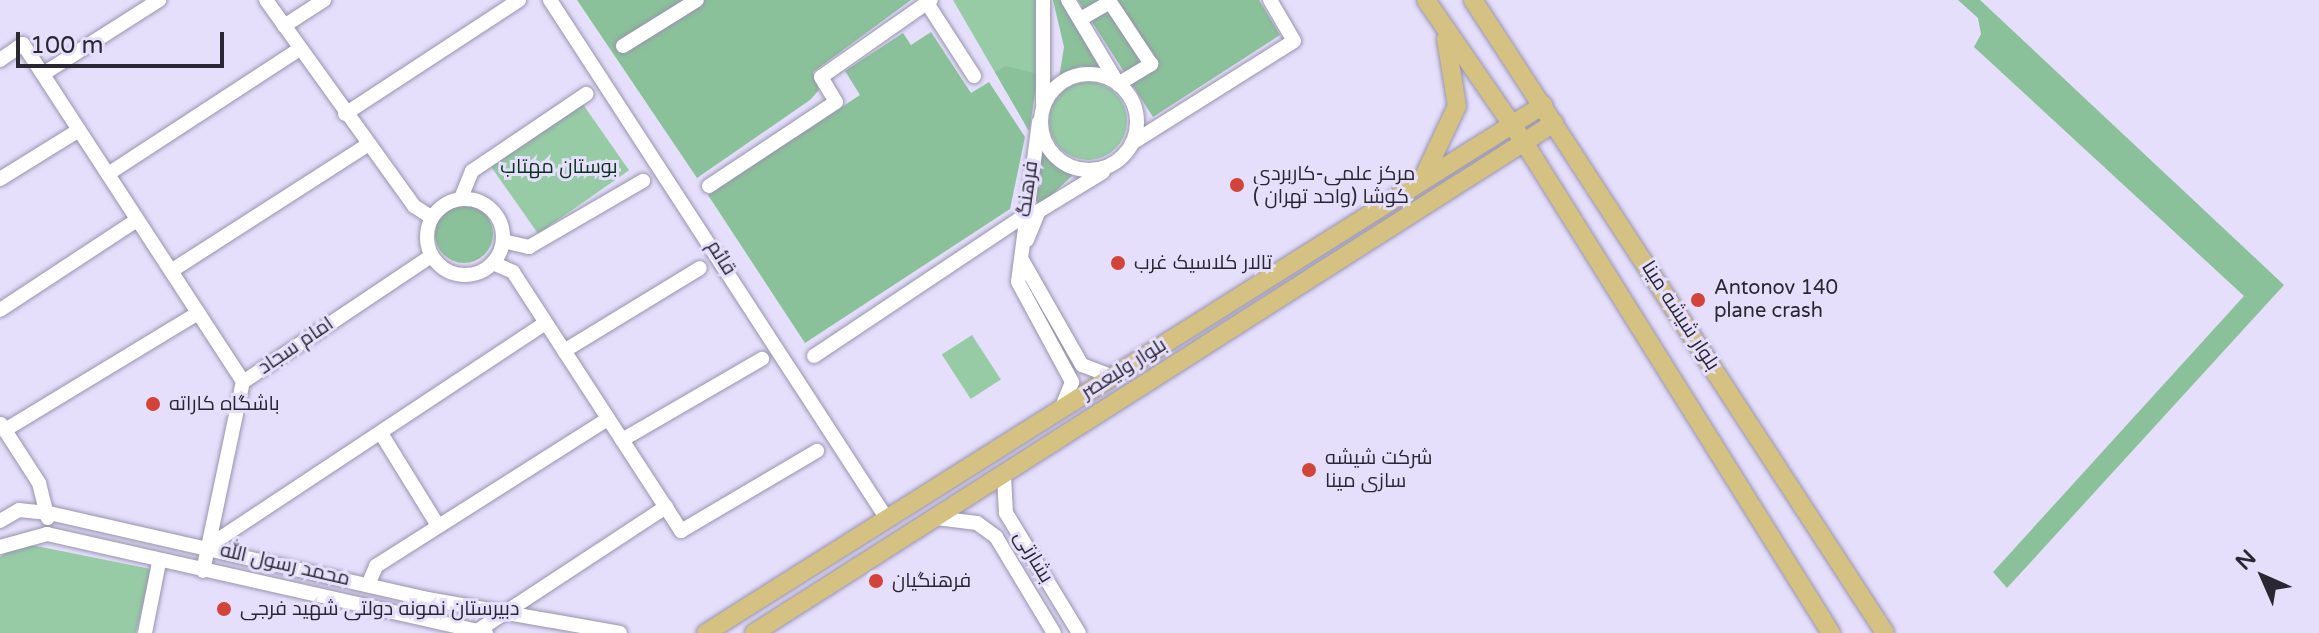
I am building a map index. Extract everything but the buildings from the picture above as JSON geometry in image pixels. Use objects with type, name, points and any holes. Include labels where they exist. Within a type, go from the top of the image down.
[{"type":"main road","name":"بلوار شیشه مینا","points":[[1426,0],[1513,124],[1831,633]]},
{"type":"main road","name":"بلوار شیشه مینا","points":[[1473,0],[1885,633]]},
{"type":"main road","points":[[1420,182],[1457,106],[1457,79],[1437,18]]},
{"type":"main road","name":"بلوار ولیعصر","points":[[706,633],[1543,105]]},
{"type":"main road","name":"بلوار ولیعصر","points":[[754,633],[1554,123]]},
{"type":"main road","points":[[1113,377],[1112,390],[1124,396]]},
{"type":"main road","points":[[1070,403],[1083,413],[1081,425]]},
{"type":"street","points":[[43,74],[159,0]]},
{"type":"street","points":[[266,0],[367,145],[414,206],[431,217]]},
{"type":"street","points":[[284,26],[324,0]]},
{"type":"street","points":[[345,114],[519,0]]},
{"type":"street","name":"قائم","points":[[550,0],[887,519]]},
{"type":"street","points":[[623,46],[697,0]]},
{"type":"street","name":"فرهنگ","points":[[1043,0],[1041,115],[1024,216],[1018,282],[1068,374],[1070,396],[1051,415]]},
{"type":"street","points":[[1068,0],[1135,111],[1132,143]]},
{"type":"street","points":[[1113,377],[1095,376],[1082,365],[1020,255],[1039,211],[1113,164],[1132,143],[1294,41],[1270,0]]},
{"type":"street","points":[[709,186],[836,102],[821,77],[929,1],[974,76]]},
{"type":"street","points":[[1041,115],[1075,76],[1118,84],[1151,64],[1110,2],[1081,19]]},
{"type":"street","points":[[0,60],[23,44],[243,382]]},
{"type":"street","points":[[108,174],[300,49]]},
{"type":"street","points":[[431,217],[461,198],[472,171],[586,94]]},
{"type":"street","name":"فرهنگ","points":[[1041,115],[1045,143],[1067,165],[1113,164]]},
{"type":"street","points":[[0,179],[79,130]]},
{"type":"street","points":[[171,271],[367,145]]},
{"type":"street","points":[[503,241],[529,247],[643,181]]},
{"type":"street","points":[[461,198],[492,210],[503,241],[493,263]]},
{"type":"street","points":[[814,356],[1024,216]]},
{"type":"street","points":[[431,217],[431,256],[460,275],[493,263],[513,272],[681,531],[817,451]]},
{"type":"street","points":[[0,310],[137,220]]},
{"type":"street","name":"امام سجاد","points":[[203,571],[243,382],[431,256]]},
{"type":"street","points":[[564,351],[700,268]]},
{"type":"street","points":[[47,534],[49,513],[39,483],[3,427],[198,313]]},
{"type":"street","points":[[207,547],[382,435],[546,323]]},
{"type":"street","points":[[622,440],[762,359]]},
{"type":"street","points":[[368,585],[376,566],[437,524],[608,419]]},
{"type":"street","points":[[382,435],[437,524]]},
{"type":"street","name":"بشارتی","points":[[1004,476],[1006,513],[1079,633]]},
{"type":"street","points":[[479,632],[666,507]]},
{"type":"street","name":"محمد رسول الله","points":[[0,521],[19,510],[49,513],[503,614],[562,620],[620,633]]},
{"type":"street","name":"بشارتی","points":[[937,518],[977,523],[996,537],[1054,633]]},
{"type":"street","name":"محمد رسول الله","points":[[0,547],[47,534],[159,562],[479,632]]},
{"type":"street","points":[[145,633],[159,562]]},
{"type":"street","points":[[562,620],[577,633]]},
{"type":"street","points":[[562,620],[596,633]]},
{"type":"green space","points":[[577,0],[911,0],[813,72],[819,90],[810,100],[697,178]]},
{"type":"green space","points":[[953,0],[1036,0],[1039,65],[1029,131]]},
{"type":"green space","points":[[1053,0],[1062,0],[1108,71],[1080,66],[1059,78],[1064,47]]},
{"type":"green space","points":[[1078,0],[1259,0],[1280,35],[1153,117]]},
{"type":"green space","points":[[1958,0],[1980,0],[2284,285],[2007,588],[1993,572],[2244,296],[1974,47],[1981,34],[1978,18]]},
{"type":"green space","points":[[931,32],[971,93],[989,82],[1025,137],[1010,209],[805,343],[708,195],[860,95],[845,71],[903,33],[911,45]]},
{"type":"green space","points":[[1006,66],[1038,74],[1029,131],[995,72]]},
{"type":"green space","points":[[1088,82],[1103,85],[1120,99],[1127,121],[1124,136],[1110,153],[1088,160],[1073,157],[1056,143],[1049,121],[1052,106],[1066,89]]},
{"type":"green space","name":"بوستان مهتاب","points":[[582,103],[629,170],[538,234],[491,167]]},
{"type":"green space","points":[[1043,148],[1054,165],[1074,174],[1029,216]]},
{"type":"green space","points":[[464,205],[485,213],[493,234],[485,255],[464,263],[443,255],[435,234],[443,213]]},
{"type":"green space","points":[[972,335],[1001,379],[971,399],[942,355]]},
{"type":"green space","points":[[21,543],[151,569],[136,633],[0,633],[0,557]]},
{"type":"place","name":"مرکز علمی-کاربردی کوشا (واحد تهران )","points":[[1237,185]]},
{"type":"place","name":"تالار کلاسیک غرب","points":[[1118,263]]},
{"type":"place","name":"Antonov 140 plane crash","points":[[1698,300]]},
{"type":"place","name":"باشگاه کاراته","points":[[153,404]]},
{"type":"place","name":"شرکت شیشه سازی مینا","points":[[1309,470]]},
{"type":"place","name":"فرهنگیان","points":[[876,581]]},
{"type":"place","name":"دبیرستان نمونه دولتی شهید فرجی","points":[[224,609]]}]
